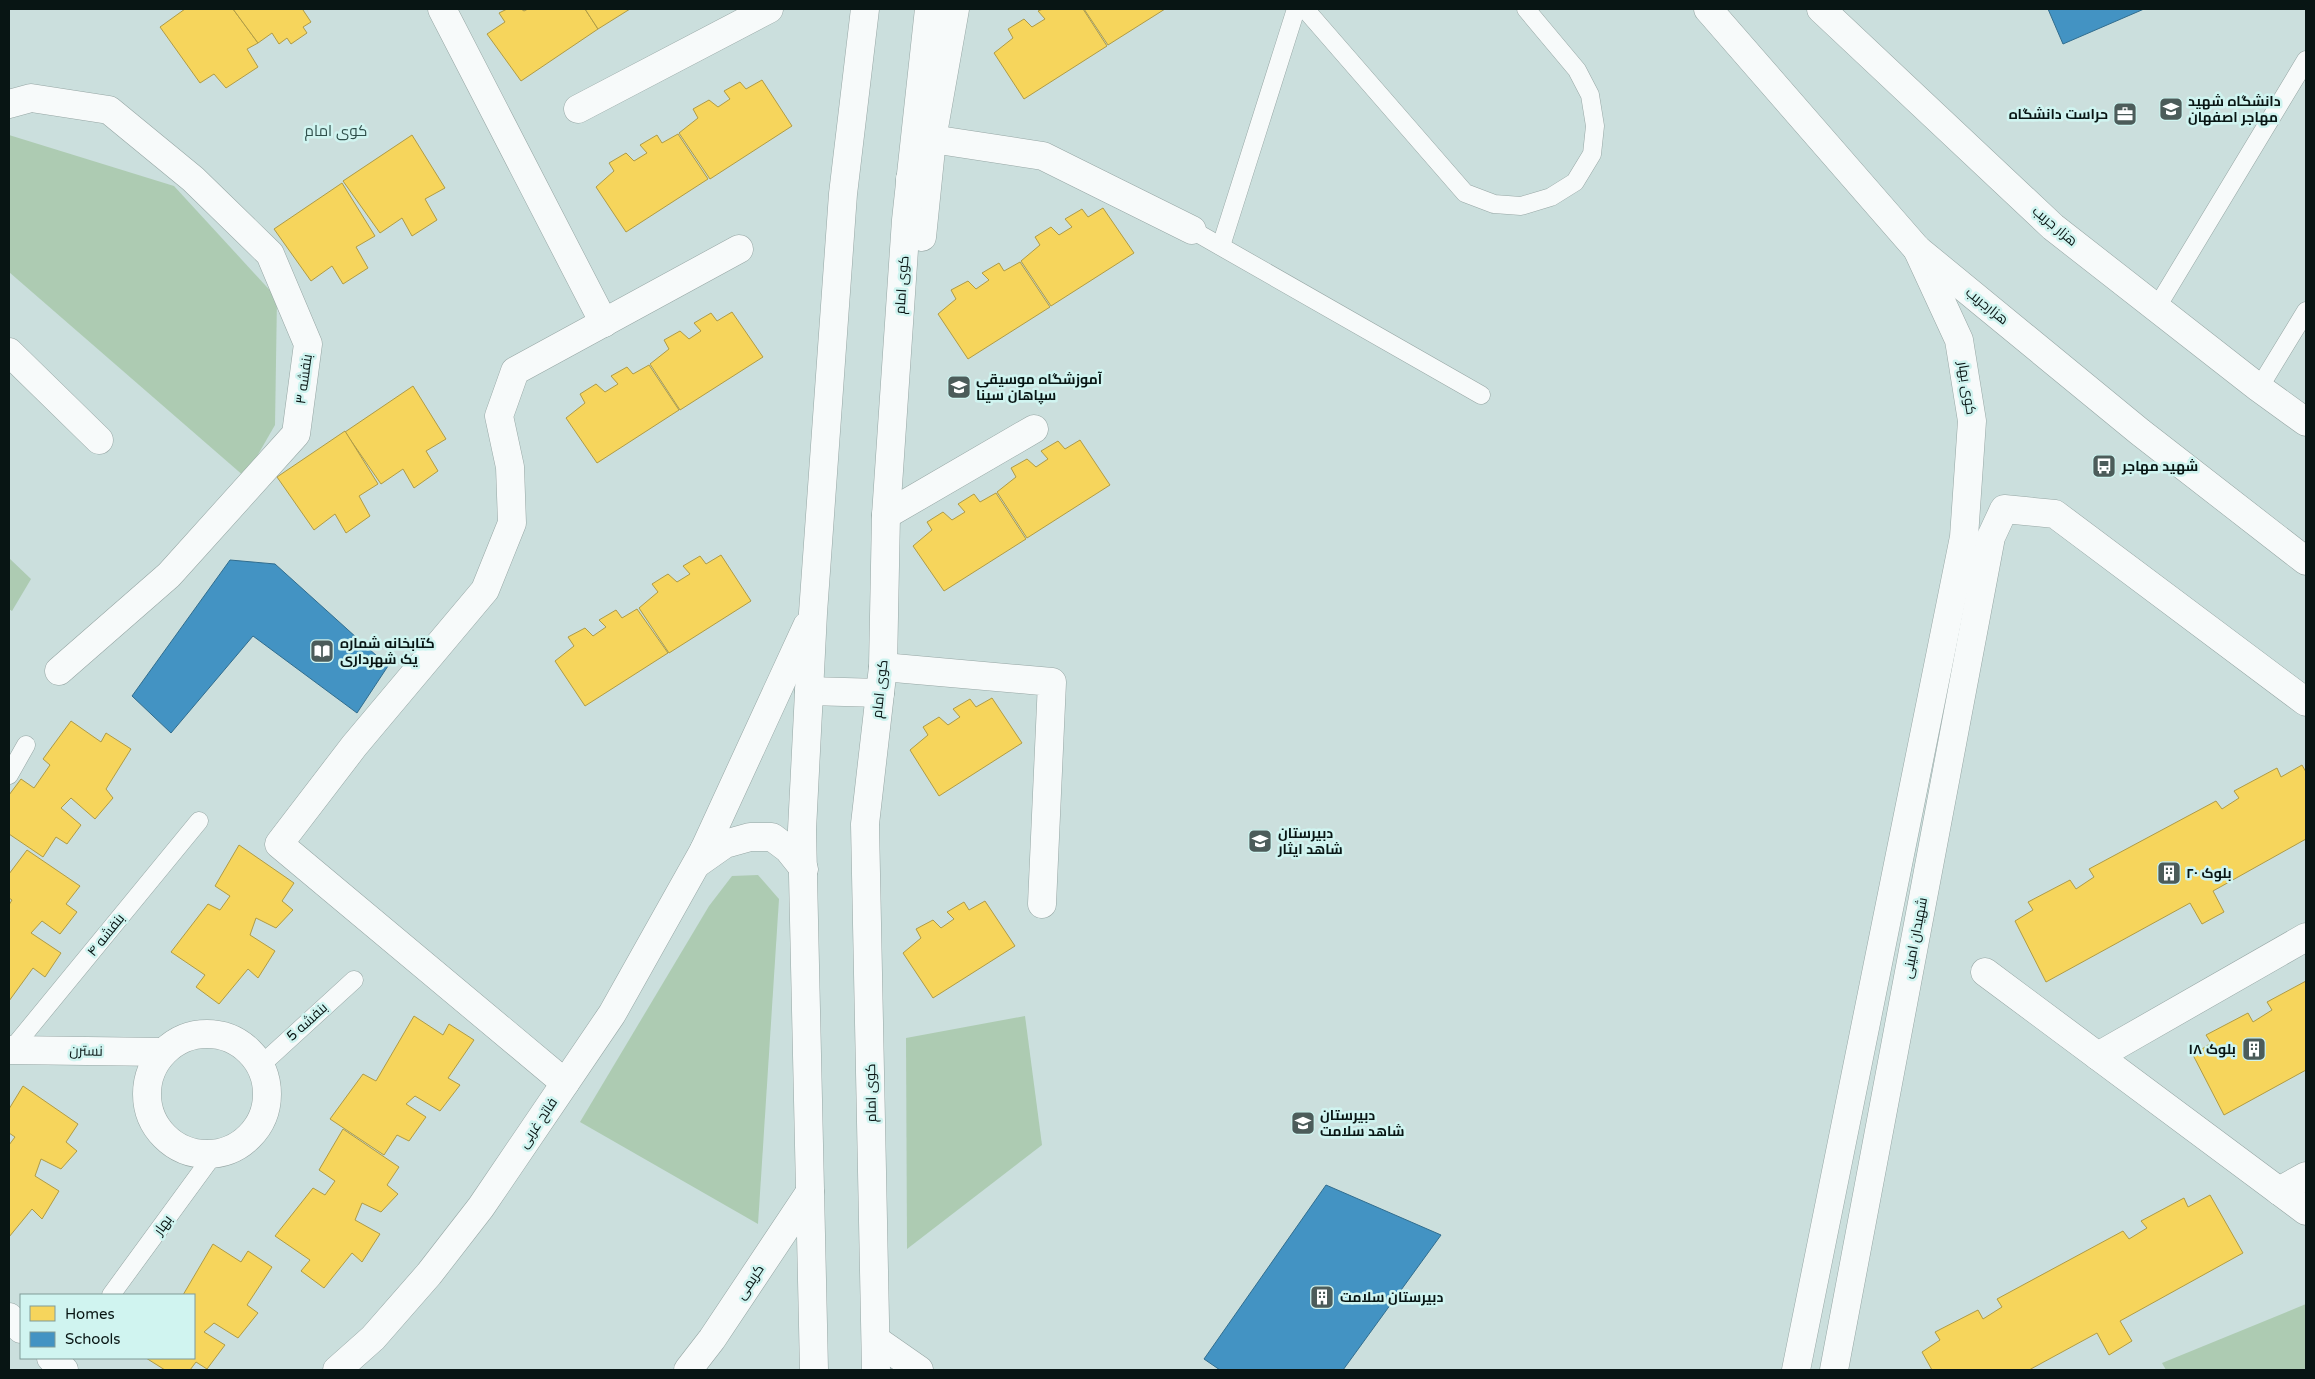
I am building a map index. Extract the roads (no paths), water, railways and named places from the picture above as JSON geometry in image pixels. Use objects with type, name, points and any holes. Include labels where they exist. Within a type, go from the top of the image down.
[{"type":"street","points":[[442,9],[604,323]]},
{"type":"street","points":[[578,109],[769,9]]},
{"type":"street","points":[[814,1370],[802,830],[813,613],[844,194],[865,9]]},
{"type":"street","name":"کوی امام","points":[[876,1370],[865,824],[882,680],[886,514],[910,179],[929,9]]},
{"type":"street","points":[[922,236],[932,139],[955,9]]},
{"type":"street","name":"هزارجریب","points":[[1708,9],[1917,249],[2140,432],[2306,562]]},
{"type":"street","name":"هزار جریب","points":[[1821,9],[2053,227],[2259,388],[2306,422]]},
{"type":"street","name":"بنفشه ۳","points":[[9,104],[31,98],[109,110],[193,179],[270,254],[308,344],[296,434],[169,575],[59,672]]},
{"type":"street","points":[[910,179],[932,139]]},
{"type":"street","points":[[932,139],[1043,156],[1192,230]]},
{"type":"street","points":[[565,1083],[279,844],[354,746],[485,590],[512,523],[510,467],[499,416],[515,371],[739,248]]},
{"type":"street","name":"کوی بهار","points":[[1796,1370],[1964,536],[1972,421],[1959,340],[1917,249]]},
{"type":"street","points":[[9,352],[100,440]]},
{"type":"street","points":[[886,514],[1034,428]]},
{"type":"street","name":"شهیدان امینی","points":[[1834,1370],[1991,537],[2004,509],[2055,514],[2306,702]]},
{"type":"street","name":"فاتح غربی","points":[[337,1370],[372,1338],[429,1274],[481,1207],[612,1014],[699,858],[813,613]]},
{"type":"street","points":[[809,691],[882,680],[1052,682],[1042,904]]},
{"type":"street","points":[[699,858],[725,844],[750,837],[772,837],[788,849],[804,869]]},
{"type":"street","points":[[2098,1056],[2306,937]]},
{"type":"street","points":[[1985,972],[2306,1211]]},
{"type":"street","points":[[196,1034],[216,1034],[234,1039],[250,1050],[261,1065],[267,1083],[268,1102],[262,1120],[252,1136],[234,1149],[214,1154],[193,1153],[174,1145],[158,1131],[149,1112],[147,1091],[151,1070],[163,1052],[178,1041],[196,1034]]},
{"type":"street","name":"نسترن","points":[[10,1049],[163,1052]]},
{"type":"street","points":[[2279,1191],[2306,1176]]},
{"type":"street","name":"کریمی","points":[[688,1370],[712,1339],[810,1192]]},
{"type":"street","points":[[9,1317],[20,1328]]},
{"type":"street","points":[[876,1340],[920,1370]]},
{"type":"lane","points":[[1221,246],[1296,9]]},
{"type":"lane","points":[[1305,9],[1465,193],[1494,204],[1521,206],[1551,197],[1575,182],[1592,154],[1595,126],[1590,95],[1577,70],[1526,9]]},
{"type":"lane","points":[[2157,307],[2306,60]]},
{"type":"lane","points":[[1192,230],[1481,395]]},
{"type":"lane","points":[[2259,388],[2306,311]]},
{"type":"lane","points":[[9,775],[26,745]]},
{"type":"lane","name":"بنفشه ۴","points":[[10,1049],[199,821]]},
{"type":"lane","name":"بنفشه 5","points":[[261,1065],[354,980]]},
{"type":"lane","name":"بهار","points":[[112,1294],[214,1154]]},
{"type":"place","name":"دانشگاه شهید مهاجر اصفهان","points":[[2171,109]]},
{"type":"place","name":"حراست دانشگاه","points":[[2125,114]]},
{"type":"place","name":"آموزشگاه موسیقی سپاهان سینا","points":[[959,387]]},
{"type":"place","name":"شهید مهاجر","points":[[2104,466]]},
{"type":"place","name":"کتابخانه شماره یک شهرداری","points":[[322,651]]},
{"type":"place","name":"دبیرستان شاهد ایثار","points":[[1260,841]]},
{"type":"place","name":"بلوک ۲۰","points":[[2169,873]]},
{"type":"place","name":"بلوک ۱۸","points":[[2254,1049]]},
{"type":"place","name":"دبیرستان شاهد سلامت","points":[[1303,1123]]},
{"type":"place","name":"دبیرستان سلامت","points":[[1322,1297]]},
{"type":"district","name":"کوی امام","points":[[336,131]]}]
